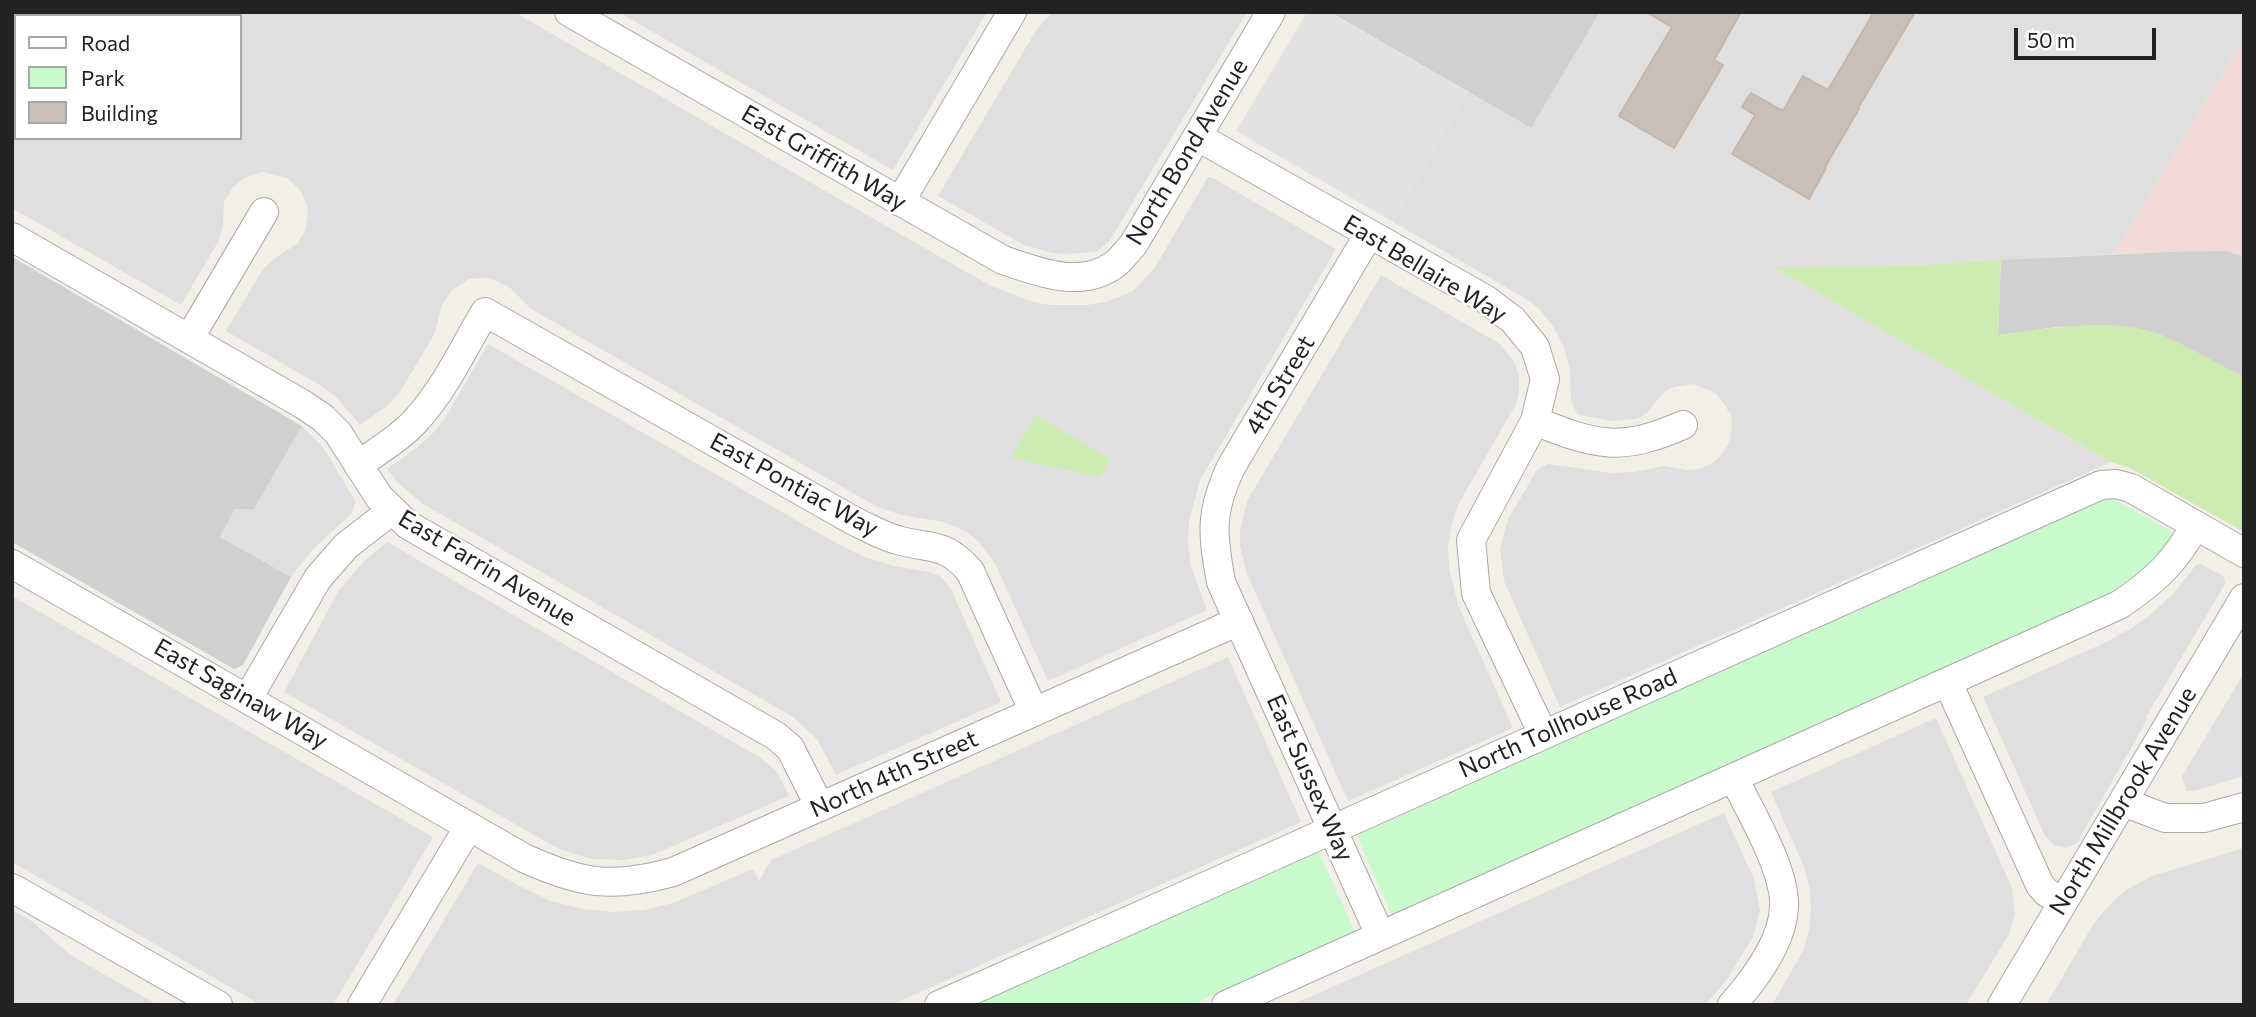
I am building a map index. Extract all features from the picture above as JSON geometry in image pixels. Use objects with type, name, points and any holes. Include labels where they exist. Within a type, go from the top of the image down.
[{"type":"street","name":"East Griffith Way","points":[[569,12],[1003,260],[1050,275],[1089,277]]},
{"type":"street","points":[[900,202],[1012,12]]},
{"type":"street","name":"North Bond Avenue","points":[[1089,277],[1115,265],[1133,245],[1271,12]]},
{"type":"street","name":"East Bellaire Way","points":[[1198,137],[1485,299],[1513,320],[1535,347],[1545,379],[1535,421],[1471,540],[1476,593],[1543,734]]},
{"type":"street","points":[[189,339],[264,212]]},
{"type":"street","name":"4th Street","points":[[1239,621],[1221,582],[1213,543],[1213,522],[1219,492],[1231,467],[1370,234]]},
{"type":"street","name":"East Farrin Avenue","points":[[12,237],[323,418],[338,433],[379,497],[408,525],[776,736],[790,748],[820,807]]},
{"type":"street","name":"East Pontiac Way","points":[[358,465],[418,419],[439,391],[485,312],[854,521],[901,541],[943,548],[958,558],[970,571],[1034,712]]},
{"type":"street","points":[[1535,421],[1600,442],[1627,444],[1651,439],[1683,425]]},
{"type":"street","name":"North Tollhouse Road","points":[[939,1005],[1334,831],[1543,734],[2101,485],[2116,484],[2130,488],[2244,553]]},
{"type":"street","points":[[248,698],[318,578],[346,546],[391,511]]},
{"type":"street","points":[[1226,1005],[2119,605],[2151,584],[2181,551],[2195,526]]},
{"type":"street","name":"East Saginaw Way","points":[[12,564],[468,826]]},
{"type":"street","name":"North Millbrook Avenue","points":[[2002,1005],[2244,598]]},
{"type":"street","name":"North 4th Street","points":[[468,826],[524,858],[561,875],[599,883],[638,881],[673,872],[1239,621]]},
{"type":"street","name":"East Sussex Way","points":[[1239,621],[1380,935]]},
{"type":"street","points":[[1948,683],[2040,885],[2063,902]]},
{"type":"street","points":[[1732,1005],[1761,967],[1775,939],[1784,907],[1779,872],[1734,778]]},
{"type":"street","points":[[2123,802],[2165,818],[2204,818],[2244,807]]},
{"type":"street","points":[[362,1005],[468,826]]},
{"type":"street","points":[[12,888],[218,1005]]},
{"type":"shaded area","points":[[12,12],[514,12],[989,285],[1033,302],[1087,305],[1106,302],[1133,291],[1154,269],[1208,177],[1336,249],[1200,480],[1189,522],[1188,544],[1191,567],[1207,610],[1048,681],[995,563],[978,541],[967,532],[944,522],[901,515],[876,506],[531,309],[509,287],[494,280],[469,279],[452,290],[441,307],[435,333],[400,392],[388,405],[360,425],[337,398],[323,387],[226,331],[263,269],[297,244],[305,231],[307,205],[300,190],[287,178],[263,172],[246,177],[233,187],[224,202],[223,227],[218,242],[181,305],[12,208]]},
{"type":"shaded area","points":[[618,12],[987,12],[893,170]]},
{"type":"shaded area","points":[[1052,12],[1247,12],[1109,242],[1096,252],[1052,253],[1024,245],[938,196],[1035,32]]},
{"type":"shaded area","points":[[1307,12],[1330,12],[1468,92],[1393,222],[1236,131]]},
{"type":"shaded area","points":[[1330,12],[1600,12],[1531,128]]},
{"type":"shaded area","points":[[1600,12],[2244,12],[2244,38],[2114,254],[1905,266],[1775,268],[2111,462],[1560,707],[1504,581],[1500,549],[1508,519],[1537,470],[1548,464],[1612,473],[1664,466],[1699,469],[1711,464],[1721,456],[1730,441],[1731,415],[1717,394],[1694,384],[1674,387],[1664,392],[1647,413],[1637,419],[1611,421],[1580,415],[1571,401],[1570,370],[1563,345],[1553,326],[1539,309],[1525,298],[1393,222],[1468,92],[1531,128]]},
{"type":"shaded area","points":[[2244,38],[2244,257],[2227,251],[2114,254]]},
{"type":"shaded area","points":[[2227,251],[2244,257],[2244,377],[2159,334],[2121,326],[2057,327],[1998,335],[2001,260]]},
{"type":"shaded area","points":[[12,257],[302,426],[254,509],[235,509],[220,537],[291,577],[243,665],[234,669],[12,542]]},
{"type":"shaded area","points":[[1381,275],[1500,344],[1515,363],[1519,377],[1516,404],[1459,503],[1448,546],[1449,568],[1458,605],[1513,728],[1348,801],[1247,574],[1240,546],[1240,530],[1247,501]]},
{"type":"shaded area","points":[[488,344],[838,544],[865,557],[940,576],[950,587],[1001,702],[836,775],[817,739],[793,717],[423,504],[398,483],[387,469],[434,432]]},
{"type":"shaded area","points":[[302,426],[323,447],[356,502],[351,514],[313,549],[291,577],[220,537],[235,509],[254,509]]},
{"type":"shaded area","points":[[387,542],[761,758],[777,772],[789,796],[652,855],[623,860],[592,859],[548,843],[284,692],[339,590],[364,561]]},
{"type":"shaded area","points":[[2200,564],[2222,575],[2225,584],[2146,717],[2147,720],[2077,843],[2066,848],[2054,845],[2045,836],[1983,697],[2132,628],[2175,592],[2196,565]]},
{"type":"shaded area","points":[[12,596],[433,837],[333,1005],[261,1005],[12,862]]},
{"type":"shaded area","points":[[1228,657],[1301,822],[891,1005],[393,1005],[478,863],[551,901],[583,909],[614,912],[644,910],[673,903],[753,869],[759,881],[771,860]]},
{"type":"shaded area","points":[[2244,673],[2244,776],[2186,791],[2182,776]]},
{"type":"shaded area","points":[[1936,718],[2012,888],[2015,915],[2009,934],[1966,1005],[1772,1005],[1803,951],[1809,931],[1811,909],[1805,869],[1771,792]]},
{"type":"shaded area","points":[[1724,813],[1754,879],[1760,911],[1753,937],[1726,981],[1705,1005],[1292,1005]]},
{"type":"shaded area","points":[[2244,848],[2244,1005],[2046,1005],[2094,923],[2115,899],[2152,876]]},
{"type":"shaded area","points":[[12,910],[30,920],[72,956],[158,1005],[12,1005]]},
{"type":"green space","points":[[2001,260],[1998,335],[2059,327],[2102,325],[2143,329],[2182,344],[2244,377],[2244,532],[2130,468],[2111,462],[1773,267],[1905,266]]},
{"type":"green space","points":[[1036,415],[1110,459],[1100,477],[1011,458]]},
{"type":"green space","points":[[2113,499],[2170,530],[2172,539],[2136,576],[2092,604],[1392,916],[1357,835],[2104,500]]},
{"type":"green space","points":[[1319,852],[1355,932],[1191,1005],[970,1005]]},
{"type":"building","points":[[1646,12],[1741,12],[1714,60],[1723,65],[1674,148],[1619,116],[1672,27]]},
{"type":"building","points":[[1874,12],[1915,12],[1858,108],[1809,199],[1732,154],[1755,115],[1742,107],[1751,93],[1783,111],[1803,76],[1828,90]]}]
